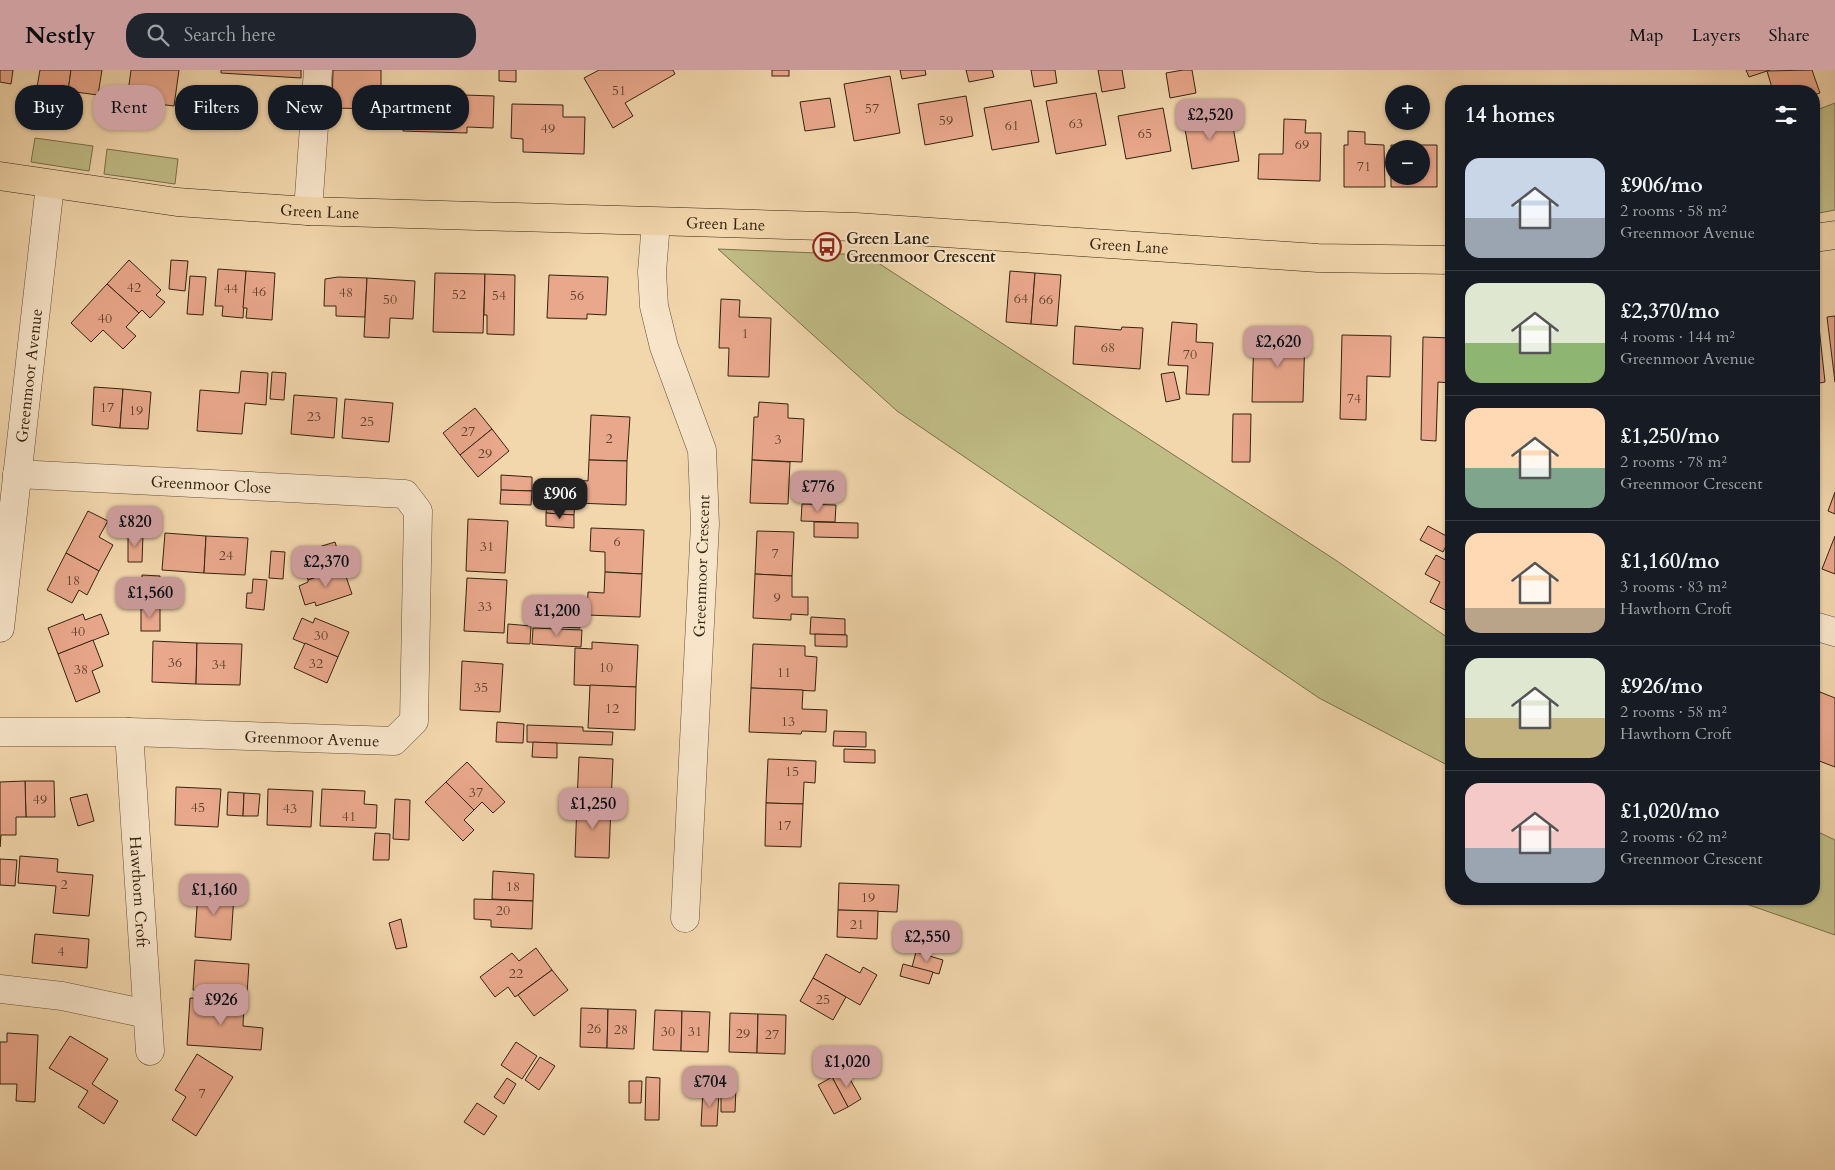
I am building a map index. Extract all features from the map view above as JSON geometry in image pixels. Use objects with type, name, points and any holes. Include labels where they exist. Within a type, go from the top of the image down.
[{"type":"main road","name":"Green Lane","points":[[0,176],[50,185],[177,202],[308,211],[869,227],[1318,258],[1445,260]]},
{"type":"main road","points":[[1820,237],[1835,235]]},
{"type":"street","points":[[308,211],[318,70]]},
{"type":"street","name":"Greenmoor Avenue","points":[[0,628],[12,467],[50,185]]},
{"type":"street","name":"Greenmoor Crescent","points":[[656,222],[652,272],[654,306],[664,347],[702,450],[704,488],[705,524],[685,918]]},
{"type":"street","name":"Greenmoor Close","points":[[12,467],[405,494]]},
{"type":"street","name":"Greenmoor Avenue","points":[[0,732],[129,732],[394,741],[414,721],[418,511],[405,494]]},
{"type":"street","points":[[1820,628],[1835,632]]},
{"type":"street","name":"Hawthorn Croft","points":[[129,732],[146,1014],[150,1051]]},
{"type":"street","points":[[0,989],[62,996],[146,1014]]},
{"type":"shaded area","points":[[1835,103],[1835,210],[1820,213],[1820,109]]},
{"type":"shaded area","points":[[35,138],[93,146],[89,171],[31,162]]},
{"type":"shaded area","points":[[107,149],[178,159],[175,184],[104,174]]},
{"type":"shaded area","points":[[718,249],[866,255],[1337,561],[1445,636],[1445,764],[1319,698],[897,411]]},
{"type":"shaded area","points":[[1820,833],[1835,840],[1835,935],[1749,905],[1820,905]]},
{"type":"building","points":[[0,70],[13,70],[11,84],[0,82]]},
{"type":"building","points":[[40,70],[71,70],[69,85],[37,85]]},
{"type":"building","points":[[71,70],[102,70],[100,85],[93,85],[93,94],[83,93],[83,85],[69,85]]},
{"type":"building","points":[[131,70],[179,70],[177,85],[175,85],[174,106],[165,105],[165,85],[129,85]]},
{"type":"building","points":[[221,70],[301,70],[301,78],[221,73]]},
{"type":"building","points":[[333,70],[381,70],[381,85],[352,85],[352,108],[342,108],[342,85],[333,85]]},
{"type":"building","points":[[499,70],[516,70],[516,82],[499,81]]},
{"type":"building","points":[[599,70],[673,70],[675,74],[625,103],[633,116],[613,128],[584,78]]},
{"type":"building","points":[[772,70],[789,70],[789,76],[772,76]]},
{"type":"building","points":[[900,70],[925,70],[926,75],[902,79]]},
{"type":"building","points":[[966,70],[992,70],[994,77],[969,82]]},
{"type":"building","points":[[1031,70],[1055,70],[1057,83],[1034,87]]},
{"type":"building","points":[[1098,70],[1122,70],[1125,88],[1102,92]]},
{"type":"building","points":[[1192,70],[1196,93],[1170,98],[1166,73]]},
{"type":"building","points":[[1746,70],[1770,70],[1749,77]]},
{"type":"building","points":[[1812,70],[1817,85],[1771,85],[1767,71]]},
{"type":"building","points":[[890,76],[900,133],[854,141],[844,84]]},
{"type":"building","points":[[1096,93],[1106,145],[1056,154],[1046,101]]},
{"type":"building","points":[[469,95],[494,96],[493,128],[469,127]]},
{"type":"building","points":[[966,96],[973,136],[925,145],[918,104]]},
{"type":"building","points":[[830,98],[835,127],[805,131],[800,102]]},
{"type":"building","points":[[1031,100],[1039,142],[992,150],[984,108]]},
{"type":"building","points":[[512,104],[563,105],[563,117],[585,117],[584,154],[523,152],[523,139],[511,138]]},
{"type":"building","points":[[1163,108],[1171,151],[1126,159],[1118,116]]},
{"type":"building","points":[[1206,109],[1209,125],[1232,121],[1239,161],[1192,169],[1185,129],[1188,129],[1185,113]]},
{"type":"building","points":[[1284,119],[1306,120],[1305,133],[1321,133],[1320,181],[1258,179],[1259,154],[1283,154]]},
{"type":"building","points":[[467,130],[467,133],[403,131]]},
{"type":"building","points":[[1348,131],[1365,132],[1365,144],[1384,145],[1385,187],[1344,187],[1344,145],[1348,145]]},
{"type":"building","points":[[1430,145],[1437,145],[1437,187],[1391,187],[1391,185],[1430,185]]},
{"type":"building","points":[[129,260],[161,290],[156,295],[165,302],[150,318],[142,310],[139,313],[107,284]]},
{"type":"building","points":[[171,260],[188,261],[185,291],[169,289]]},
{"type":"building","points":[[218,269],[246,271],[243,318],[222,316],[223,306],[215,306]]},
{"type":"building","points":[[246,271],[275,273],[272,320],[246,318],[247,308],[243,308]]},
{"type":"building","points":[[1010,271],[1035,273],[1031,324],[1006,322]]},
{"type":"building","points":[[435,273],[485,274],[483,333],[433,332]]},
{"type":"building","points":[[1035,273],[1061,275],[1057,326],[1031,324]]},
{"type":"building","points":[[485,274],[515,275],[514,335],[487,334],[487,315],[484,315]]},
{"type":"building","points":[[549,275],[608,277],[606,315],[587,314],[587,319],[547,318]]},
{"type":"building","points":[[190,276],[206,277],[203,315],[187,314]]},
{"type":"building","points":[[338,277],[367,278],[365,317],[336,316],[336,306],[324,306],[325,279]]},
{"type":"building","points":[[367,278],[415,281],[413,319],[390,318],[389,338],[364,337]]},
{"type":"building","points":[[107,284],[139,313],[126,327],[136,336],[123,349],[103,330],[91,342],[71,323]]},
{"type":"building","points":[[721,299],[740,300],[739,317],[771,318],[769,377],[728,376],[729,348],[719,348]]},
{"type":"building","points":[[1835,316],[1835,382],[1827,317]]},
{"type":"building","points":[[1172,322],[1197,324],[1196,342],[1213,343],[1209,395],[1186,394],[1188,366],[1168,365]]},
{"type":"building","points":[[1075,326],[1121,330],[1122,327],[1143,328],[1140,369],[1073,364]]},
{"type":"building","points":[[1254,333],[1305,334],[1303,402],[1252,402]]},
{"type":"building","points":[[1342,335],[1391,336],[1390,377],[1367,376],[1366,420],[1340,419]]},
{"type":"building","points":[[1820,336],[1825,382],[1820,383]]},
{"type":"building","points":[[1423,337],[1445,338],[1445,383],[1438,382],[1436,441],[1421,440]]},
{"type":"building","points":[[241,371],[268,373],[266,405],[245,403],[242,434],[197,431],[200,390],[239,393]]},
{"type":"building","points":[[272,372],[286,373],[284,400],[270,399]]},
{"type":"building","points":[[1174,372],[1180,399],[1166,402],[1161,374]]},
{"type":"building","points":[[94,387],[123,389],[120,428],[92,425]]},
{"type":"building","points":[[123,389],[151,392],[148,429],[120,428]]},
{"type":"building","points":[[294,395],[337,398],[334,438],[291,434]]},
{"type":"building","points":[[345,399],[393,403],[389,442],[342,438]]},
{"type":"building","points":[[759,402],[788,404],[788,418],[804,419],[802,462],[752,460],[754,417],[758,417]]},
{"type":"building","points":[[475,408],[492,429],[460,455],[443,433]]},
{"type":"building","points":[[1233,414],[1251,414],[1250,462],[1232,462]]},
{"type":"building","points":[[591,415],[630,417],[627,461],[589,460]]},
{"type":"building","points":[[492,429],[509,451],[478,477],[460,455]]},
{"type":"building","points":[[589,460],[627,461],[626,505],[577,503],[577,480],[588,481]]},
{"type":"building","points":[[752,460],[790,462],[788,504],[750,503]]},
{"type":"building","points":[[501,475],[532,477],[532,491],[501,490]]},
{"type":"building","points":[[501,490],[532,491],[531,505],[500,504]]},
{"type":"building","points":[[1835,492],[1835,514],[1828,511]]},
{"type":"building","points":[[547,500],[575,501],[574,515],[546,513]]},
{"type":"building","points":[[802,504],[836,505],[835,522],[801,521]]},
{"type":"building","points":[[88,511],[108,521],[99,537],[113,545],[99,571],[66,553]]},
{"type":"building","points":[[546,513],[574,515],[574,528],[546,526]]},
{"type":"building","points":[[468,519],[508,521],[505,573],[466,571]]},
{"type":"building","points":[[814,522],[858,523],[858,538],[814,537]]},
{"type":"building","points":[[1428,526],[1445,535],[1445,548],[1443,552],[1420,540]]},
{"type":"building","points":[[591,528],[644,530],[642,574],[605,572],[605,552],[590,551]]},
{"type":"building","points":[[757,531],[794,532],[792,576],[755,574]]},
{"type":"building","points":[[165,533],[206,536],[204,573],[162,570]]},
{"type":"building","points":[[128,535],[143,535],[142,562],[128,562]]},
{"type":"building","points":[[206,536],[248,538],[245,575],[204,573]]},
{"type":"building","points":[[1835,536],[1835,574],[1822,569]]},
{"type":"building","points":[[335,542],[343,568],[308,580],[299,553]]},
{"type":"building","points":[[271,551],[285,552],[283,579],[269,578]]},
{"type":"building","points":[[66,553],[99,571],[87,595],[79,590],[72,603],[47,590]]},
{"type":"building","points":[[1436,555],[1445,560],[1445,610],[1430,602],[1440,582],[1425,574]]},
{"type":"building","points":[[343,568],[352,594],[316,606],[315,602],[305,605],[299,586],[308,582],[308,580]]},
{"type":"building","points":[[605,572],[642,574],[640,617],[587,615],[588,592],[604,593]]},
{"type":"building","points":[[755,574],[792,576],[792,597],[808,597],[808,615],[791,614],[791,620],[753,618]]},
{"type":"building","points":[[142,575],[160,576],[159,604],[142,604]]},
{"type":"building","points":[[467,578],[507,580],[504,633],[464,631]]},
{"type":"building","points":[[253,579],[267,580],[264,610],[246,608],[247,593],[252,593]]},
{"type":"building","points":[[141,607],[160,607],[160,631],[141,631]]},
{"type":"building","points":[[543,611],[581,613],[580,628],[542,626]]},
{"type":"building","points":[[83,614],[85,620],[101,614],[109,634],[58,654],[48,628]]},
{"type":"building","points":[[811,617],[845,619],[845,635],[810,634]]},
{"type":"building","points":[[302,618],[313,623],[315,618],[349,632],[338,657],[293,639]]},
{"type":"building","points":[[508,624],[531,626],[530,644],[507,643]]},
{"type":"building","points":[[533,628],[582,630],[581,647],[532,644]]},
{"type":"building","points":[[815,634],[847,635],[847,647],[815,646]]},
{"type":"building","points":[[93,640],[103,666],[92,671],[100,692],[76,702],[58,654]]},
{"type":"building","points":[[153,641],[197,643],[196,684],[152,682]]},
{"type":"building","points":[[592,642],[638,645],[636,687],[574,685],[575,648],[592,649]]},
{"type":"building","points":[[197,643],[242,644],[240,685],[196,684]]},
{"type":"building","points":[[305,643],[338,657],[327,683],[294,668]]},
{"type":"building","points":[[753,644],[805,646],[805,656],[817,657],[815,691],[751,688]]},
{"type":"building","points":[[462,661],[503,664],[500,712],[460,710]]},
{"type":"building","points":[[590,685],[636,687],[635,730],[588,728]]},
{"type":"building","points":[[751,688],[803,690],[802,709],[827,710],[826,732],[802,731],[801,734],[749,732]]},
{"type":"building","points":[[1820,692],[1835,698],[1835,767],[1820,761]]},
{"type":"building","points":[[497,722],[524,724],[523,743],[496,742]]},
{"type":"building","points":[[527,725],[583,727],[583,731],[613,732],[612,745],[527,742]]},
{"type":"building","points":[[834,731],[866,732],[866,747],[833,746]]},
{"type":"building","points":[[533,742],[557,743],[557,758],[532,757]]},
{"type":"building","points":[[844,749],[875,750],[875,763],[844,762]]},
{"type":"building","points":[[579,757],[613,759],[611,803],[577,802]]},
{"type":"building","points":[[768,759],[816,761],[815,783],[804,782],[803,804],[766,803]]},
{"type":"building","points":[[467,762],[505,802],[493,813],[482,802],[474,810],[446,782]]},
{"type":"building","points":[[25,781],[54,781],[55,817],[26,817]]},
{"type":"building","points":[[25,781],[26,817],[16,817],[16,835],[1,835],[0,847],[0,782]]},
{"type":"building","points":[[446,782],[474,810],[464,820],[474,830],[463,841],[425,802]]},
{"type":"building","points":[[176,787],[221,789],[218,827],[175,825]]},
{"type":"building","points":[[268,789],[313,791],[311,827],[267,825]]},
{"type":"building","points":[[322,789],[365,791],[364,804],[377,805],[376,828],[320,826]]},
{"type":"building","points":[[228,792],[244,793],[243,816],[227,815]]},
{"type":"building","points":[[244,793],[260,794],[258,816],[243,816]]},
{"type":"building","points":[[87,794],[94,821],[78,826],[70,798]]},
{"type":"building","points":[[395,799],[410,800],[409,840],[393,839]]},
{"type":"building","points":[[577,802],[611,803],[609,858],[575,857]]},
{"type":"building","points":[[766,803],[803,804],[801,847],[765,846]]},
{"type":"building","points":[[375,833],[390,834],[389,860],[373,860]]},
{"type":"building","points":[[20,856],[58,859],[57,872],[93,875],[89,916],[53,913],[56,886],[18,883]]},
{"type":"building","points":[[0,859],[17,860],[15,886],[0,885]]},
{"type":"building","points":[[493,871],[534,874],[533,901],[492,899]]},
{"type":"building","points":[[839,883],[899,885],[897,912],[838,910]]},
{"type":"building","points":[[198,892],[234,895],[231,940],[195,937]]},
{"type":"building","points":[[474,899],[533,901],[532,929],[491,927],[491,920],[474,919]]},
{"type":"building","points":[[838,910],[878,911],[877,939],[837,937]]},
{"type":"building","points":[[401,919],[407,947],[396,949],[389,923]]},
{"type":"building","points":[[35,934],[89,939],[87,968],[32,963]]},
{"type":"building","points":[[536,948],[552,970],[515,997],[508,987],[495,997],[480,977],[512,953],[519,961]]},
{"type":"building","points":[[916,952],[943,960],[939,974],[912,967]]},
{"type":"building","points":[[826,954],[860,973],[863,967],[877,975],[860,1005],[813,978]]},
{"type":"building","points":[[195,960],[249,964],[247,994],[193,990]]},
{"type":"building","points":[[903,964],[933,972],[929,984],[900,976]]},
{"type":"building","points":[[552,970],[568,990],[534,1016],[518,995]]},
{"type":"building","points":[[813,978],[846,997],[833,1020],[800,1001]]},
{"type":"building","points":[[190,998],[244,1002],[243,1026],[263,1028],[261,1050],[187,1045]]},
{"type":"building","points":[[581,1008],[608,1009],[607,1048],[580,1047]]},
{"type":"building","points":[[608,1009],[636,1010],[634,1049],[607,1048]]},
{"type":"building","points":[[655,1010],[682,1011],[681,1051],[653,1050]]},
{"type":"building","points":[[682,1011],[710,1012],[708,1052],[681,1051]]},
{"type":"building","points":[[730,1013],[758,1014],[757,1053],[729,1052]]},
{"type":"building","points":[[758,1014],[786,1015],[785,1054],[757,1053]]},
{"type":"building","points":[[7,1033],[38,1035],[35,1102],[16,1101],[17,1084],[0,1084],[0,1042],[7,1042]]},
{"type":"building","points":[[70,1036],[108,1059],[92,1084],[118,1101],[104,1124],[78,1107],[88,1091],[49,1068]]},
{"type":"building","points":[[516,1042],[537,1056],[522,1079],[501,1065]]},
{"type":"building","points":[[197,1054],[233,1077],[196,1136],[172,1120],[186,1097],[175,1090]]},
{"type":"building","points":[[540,1057],[555,1066],[539,1090],[525,1080]]},
{"type":"building","points":[[845,1070],[861,1099],[848,1107],[832,1077]]},
{"type":"building","points":[[646,1077],[660,1078],[659,1120],[645,1120]]},
{"type":"building","points":[[832,1077],[848,1107],[834,1114],[818,1085]]},
{"type":"building","points":[[507,1078],[516,1084],[504,1104],[494,1097]]},
{"type":"building","points":[[629,1081],[642,1081],[641,1103],[629,1103]]},
{"type":"building","points":[[721,1085],[736,1086],[735,1112],[721,1112]]},
{"type":"building","points":[[703,1090],[719,1091],[717,1126],[701,1126]]},
{"type":"building","points":[[477,1103],[497,1116],[484,1135],[464,1122]]},
{"type":"place","name":"Green Lane Greenmoor Crescent","points":[[827,247]]}]
